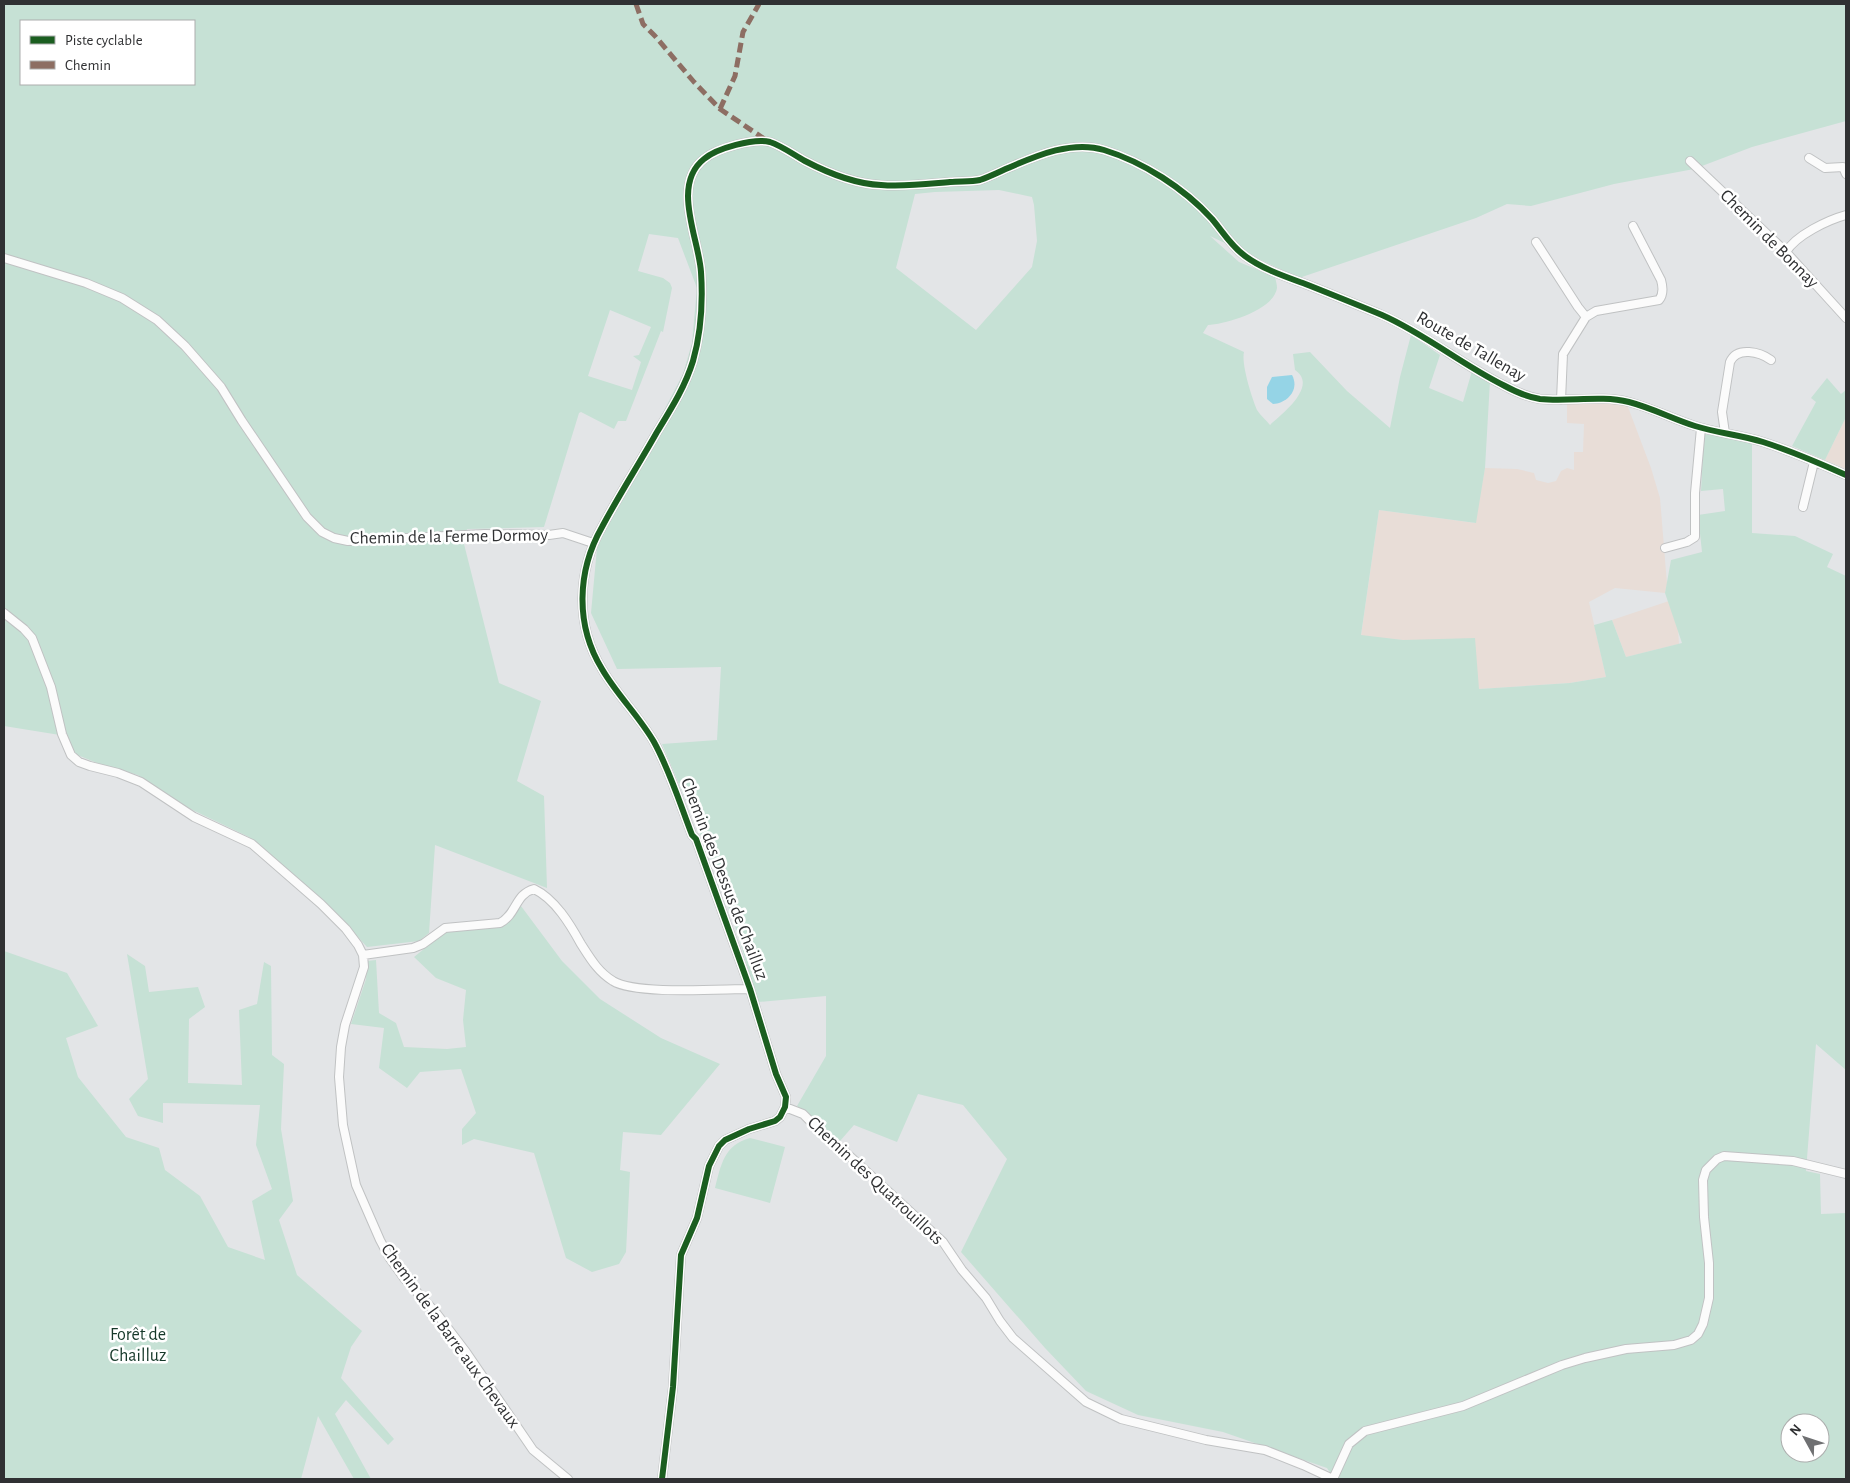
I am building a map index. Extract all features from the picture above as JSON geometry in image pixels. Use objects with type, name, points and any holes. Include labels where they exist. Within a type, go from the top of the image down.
[{"type":"street","name":"Chemin des Dessus de Chailluz","points":[[785,1107],[786,1097],[776,1074],[750,989],[696,839],[692,834],[666,766],[654,742],[602,671],[586,633],[583,610],[583,585],[593,542],[674,404],[692,366],[699,334],[702,271],[689,211],[688,193],[692,174],[700,161],[719,151],[736,145],[768,142],[813,165],[852,181],[880,186],[980,180],[1030,158],[1054,151],[1096,147],[1128,160],[1174,186],[1214,221],[1232,246],[1248,258],[1286,277]]},
{"type":"street","points":[[1808,158],[1825,168],[1843,167],[1846,174]]},
{"type":"street","name":"Chemin de Bonnay","points":[[1690,162],[1786,252],[1846,318]]},
{"type":"street","points":[[1786,252],[1790,245],[1830,219],[1846,215]]},
{"type":"street","points":[[1561,400],[1562,354],[1586,317],[1596,312],[1659,300],[1662,296],[1661,280],[1633,226]]},
{"type":"street","points":[[1536,242],[1586,317]]},
{"type":"street","name":"Chemin de la Ferme Dormoy","points":[[4,258],[86,282],[122,298],[156,320],[185,346],[221,387],[242,422],[308,517],[322,532],[328,535],[348,541],[485,534],[549,535],[563,533],[593,542]]},
{"type":"street","name":"Route de Tallenay","points":[[1286,277],[1414,330],[1501,384],[1536,398],[1622,400],[1701,428],[1758,440],[1846,475]]},
{"type":"street","points":[[1725,433],[1722,412],[1732,357],[1741,352],[1760,354],[1771,360]]},
{"type":"street","points":[[1664,548],[1687,542],[1695,537],[1695,493],[1701,428]]},
{"type":"street","points":[[1803,507],[1814,462]]},
{"type":"street","points":[[4,613],[24,629],[34,644],[51,687],[62,734],[71,755],[79,762],[118,773],[141,782],[194,817],[252,844],[346,929],[363,955],[412,948],[423,944],[445,928],[500,923],[507,919],[523,894],[534,889],[541,892],[556,906],[600,972],[621,986],[663,990],[750,989]]},
{"type":"street","name":"Chemin de la Barre aux Chevaux","points":[[363,955],[364,967],[345,1025],[339,1077],[342,1125],[356,1185],[385,1249],[404,1278],[437,1314],[466,1352],[533,1450],[568,1479]]},
{"type":"street","points":[[662,1479],[673,1387],[681,1255],[697,1218],[709,1166],[719,1146],[725,1140],[775,1121],[780,1117],[785,1107]]},
{"type":"street","name":"Chemin des Quatrouillots","points":[[785,1107],[803,1114],[943,1242],[962,1270],[986,1298],[1000,1322],[1014,1338],[1086,1402],[1121,1419],[1206,1440],[1265,1450],[1304,1465],[1333,1479]]},
{"type":"street","points":[[1333,1479],[1349,1444],[1365,1431],[1463,1406],[1562,1365],[1585,1358],[1626,1349],[1674,1345],[1691,1340],[1698,1334],[1703,1324],[1709,1298],[1709,1263],[1703,1196],[1706,1170],[1717,1159],[1724,1156],[1776,1160],[1846,1174]]},
{"type":"shaded area","points":[[1567,403],[1617,403],[1628,407],[1660,498],[1667,584],[1665,593],[1615,588],[1589,602],[1606,677],[1570,683],[1479,689],[1403,640],[1361,636],[1379,510],[1475,523],[1485,468],[1517,469],[1534,473],[1536,480],[1548,483],[1556,481],[1561,471],[1567,468],[1574,470],[1574,452],[1583,452],[1584,424],[1567,423]]},
{"type":"shaded area","points":[[1846,417],[1846,469],[1825,460]]},
{"type":"shaded area","points":[[1669,601],[1678,629],[1679,644],[1626,657],[1612,620]]},
{"type":"green space","points":[[4,4],[1846,4],[1846,121],[1752,147],[1694,169],[1614,184],[1531,206],[1507,204],[1476,218],[1299,278],[1210,236],[1239,262],[1275,277],[1277,288],[1274,296],[1259,309],[1237,319],[1208,325],[1203,333],[1244,352],[1245,372],[1255,405],[1258,412],[1270,425],[1296,400],[1301,392],[1303,384],[1301,377],[1295,370],[1293,354],[1310,352],[1347,391],[1390,428],[1411,335],[1440,355],[1429,388],[1463,402],[1472,371],[1490,381],[1485,468],[1476,523],[1379,510],[1361,635],[1403,640],[1475,638],[1479,689],[1570,683],[1606,677],[1594,625],[1612,620],[1626,657],[1682,643],[1665,593],[1671,560],[1702,552],[1698,515],[1725,511],[1723,489],[1701,491],[1704,434],[1752,441],[1752,533],[1795,536],[1833,554],[1827,567],[1846,576],[1846,1070],[1816,1044],[1806,1171],[1820,1174],[1821,1214],[1846,1213],[1846,1479],[1334,1479],[1327,1468],[1223,1432],[1138,1415],[1086,1391],[1045,1348],[961,1252],[1007,1159],[963,1105],[918,1094],[897,1142],[854,1125],[840,1141],[797,1106],[826,1056],[826,996],[758,1002],[720,881],[662,744],[717,740],[721,667],[617,669],[591,613],[598,537],[683,374],[692,343],[697,288],[678,238],[649,234],[638,271],[663,278],[670,283],[672,288],[663,332],[661,331],[626,421],[618,421],[614,429],[581,412],[579,413],[544,527],[467,529],[464,544],[499,683],[541,701],[517,781],[544,796],[547,888],[435,845],[429,933],[419,941],[367,947],[348,926],[249,837],[180,804],[138,775],[97,763],[75,754],[66,736],[4,726]],"holes":[[[999,190],[1032,197],[1037,241],[1032,267],[976,330],[896,268],[915,194]],[[610,310],[651,327],[639,355],[633,356],[641,362],[632,390],[588,376]]]},
{"type":"green space","points":[[1827,378],[1841,394],[1846,390],[1846,417],[1825,460],[1792,446],[1816,402],[1811,398]]},
{"type":"green space","points":[[521,906],[562,961],[600,999],[661,1038],[720,1064],[661,1135],[623,1132],[620,1170],[630,1172],[626,1252],[619,1264],[592,1272],[566,1258],[534,1153],[474,1139],[462,1145],[462,1129],[476,1113],[461,1069],[420,1072],[407,1088],[379,1068],[384,1028],[351,1024],[366,979],[367,961],[376,960],[379,1013],[396,1023],[404,1047],[447,1049],[466,1047],[463,1020],[466,990],[436,978],[414,957],[445,932],[504,926]]},
{"type":"green space","name":"Forêt de Chailluz","points":[[4,951],[67,973],[98,1026],[66,1038],[78,1077],[126,1137],[159,1148],[165,1170],[200,1196],[228,1247],[265,1260],[252,1201],[272,1189],[256,1145],[260,1105],[163,1103],[163,1123],[138,1116],[129,1099],[148,1079],[127,954],[145,966],[149,992],[198,987],[205,1007],[189,1019],[188,1083],[242,1085],[239,1010],[257,1004],[264,962],[271,966],[272,1055],[284,1064],[281,1129],[293,1201],[279,1220],[297,1275],[362,1331],[351,1347],[341,1378],[394,1439],[388,1445],[346,1400],[335,1414],[371,1479],[354,1479],[318,1416],[301,1479],[4,1479]]},
{"type":"green space","points":[[750,1138],[785,1147],[770,1203],[715,1188],[722,1164],[729,1151],[741,1141]]},
{"type":"water","points":[[1292,375],[1294,386],[1291,395],[1283,401],[1273,404],[1267,399],[1267,387],[1272,377]]},
{"type":"marked path","points":[[636,4],[643,24],[694,82],[720,109],[766,140]]},
{"type":"marked path","points":[[720,109],[735,76],[743,32],[759,4]]},
{"type":"cycle path","points":[[662,1479],[673,1387],[681,1255],[697,1218],[709,1166],[719,1146],[725,1140],[749,1129],[775,1121],[780,1117],[785,1107],[786,1097],[776,1074],[750,989],[696,839],[692,835],[670,776],[654,742],[642,723],[614,688],[593,652],[587,634],[582,598],[584,580],[594,544],[615,503],[677,398],[693,361],[700,328],[702,283],[689,213],[688,197],[689,183],[694,170],[704,159],[718,151],[736,145],[763,141],[783,148],[832,174],[861,183],[898,186],[977,181],[1054,151],[1079,147],[1092,147],[1104,150],[1133,161],[1176,187],[1212,219],[1235,248],[1252,261],[1276,273],[1382,315],[1516,392],[1540,399],[1607,399],[1629,402],[1695,426],[1773,446],[1805,457],[1846,475]]}]
